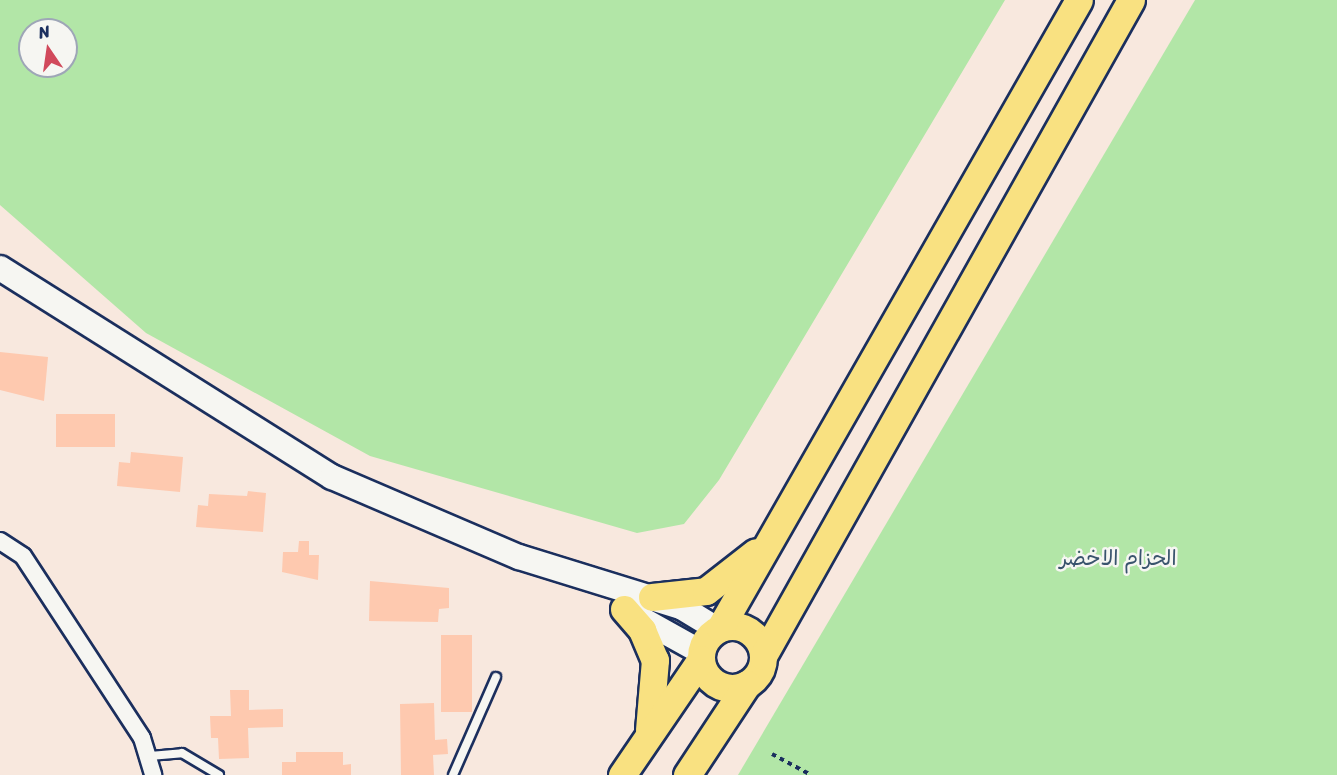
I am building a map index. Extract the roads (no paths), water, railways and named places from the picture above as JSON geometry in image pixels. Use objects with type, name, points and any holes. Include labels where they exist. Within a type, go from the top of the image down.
[{"type":"main road","points":[[622,775],[649,731],[701,656],[766,548],[1079,0]]},
{"type":"main road","points":[[687,775],[747,684],[757,675],[763,656],[1131,0]]},
{"type":"main road","points":[[652,597],[706,591],[766,548]]},
{"type":"main road","points":[[624,609],[642,630],[655,660],[649,731]]},
{"type":"main road","points":[[718,629],[749,631],[763,656]]},
{"type":"main road","points":[[701,656],[717,684],[747,684]]},
{"type":"street","points":[[0,268],[332,477],[601,586],[652,597],[718,629]]},
{"type":"street","points":[[0,541],[23,556],[150,756],[153,775]]},
{"type":"street","points":[[601,586],[624,609],[701,656]]},
{"type":"lane","points":[[453,775],[496,676]]},
{"type":"lane","points":[[150,756],[182,753],[219,775]]},
{"type":"park label","name":"الحزام الاخضر","points":[[1118,558]]}]
